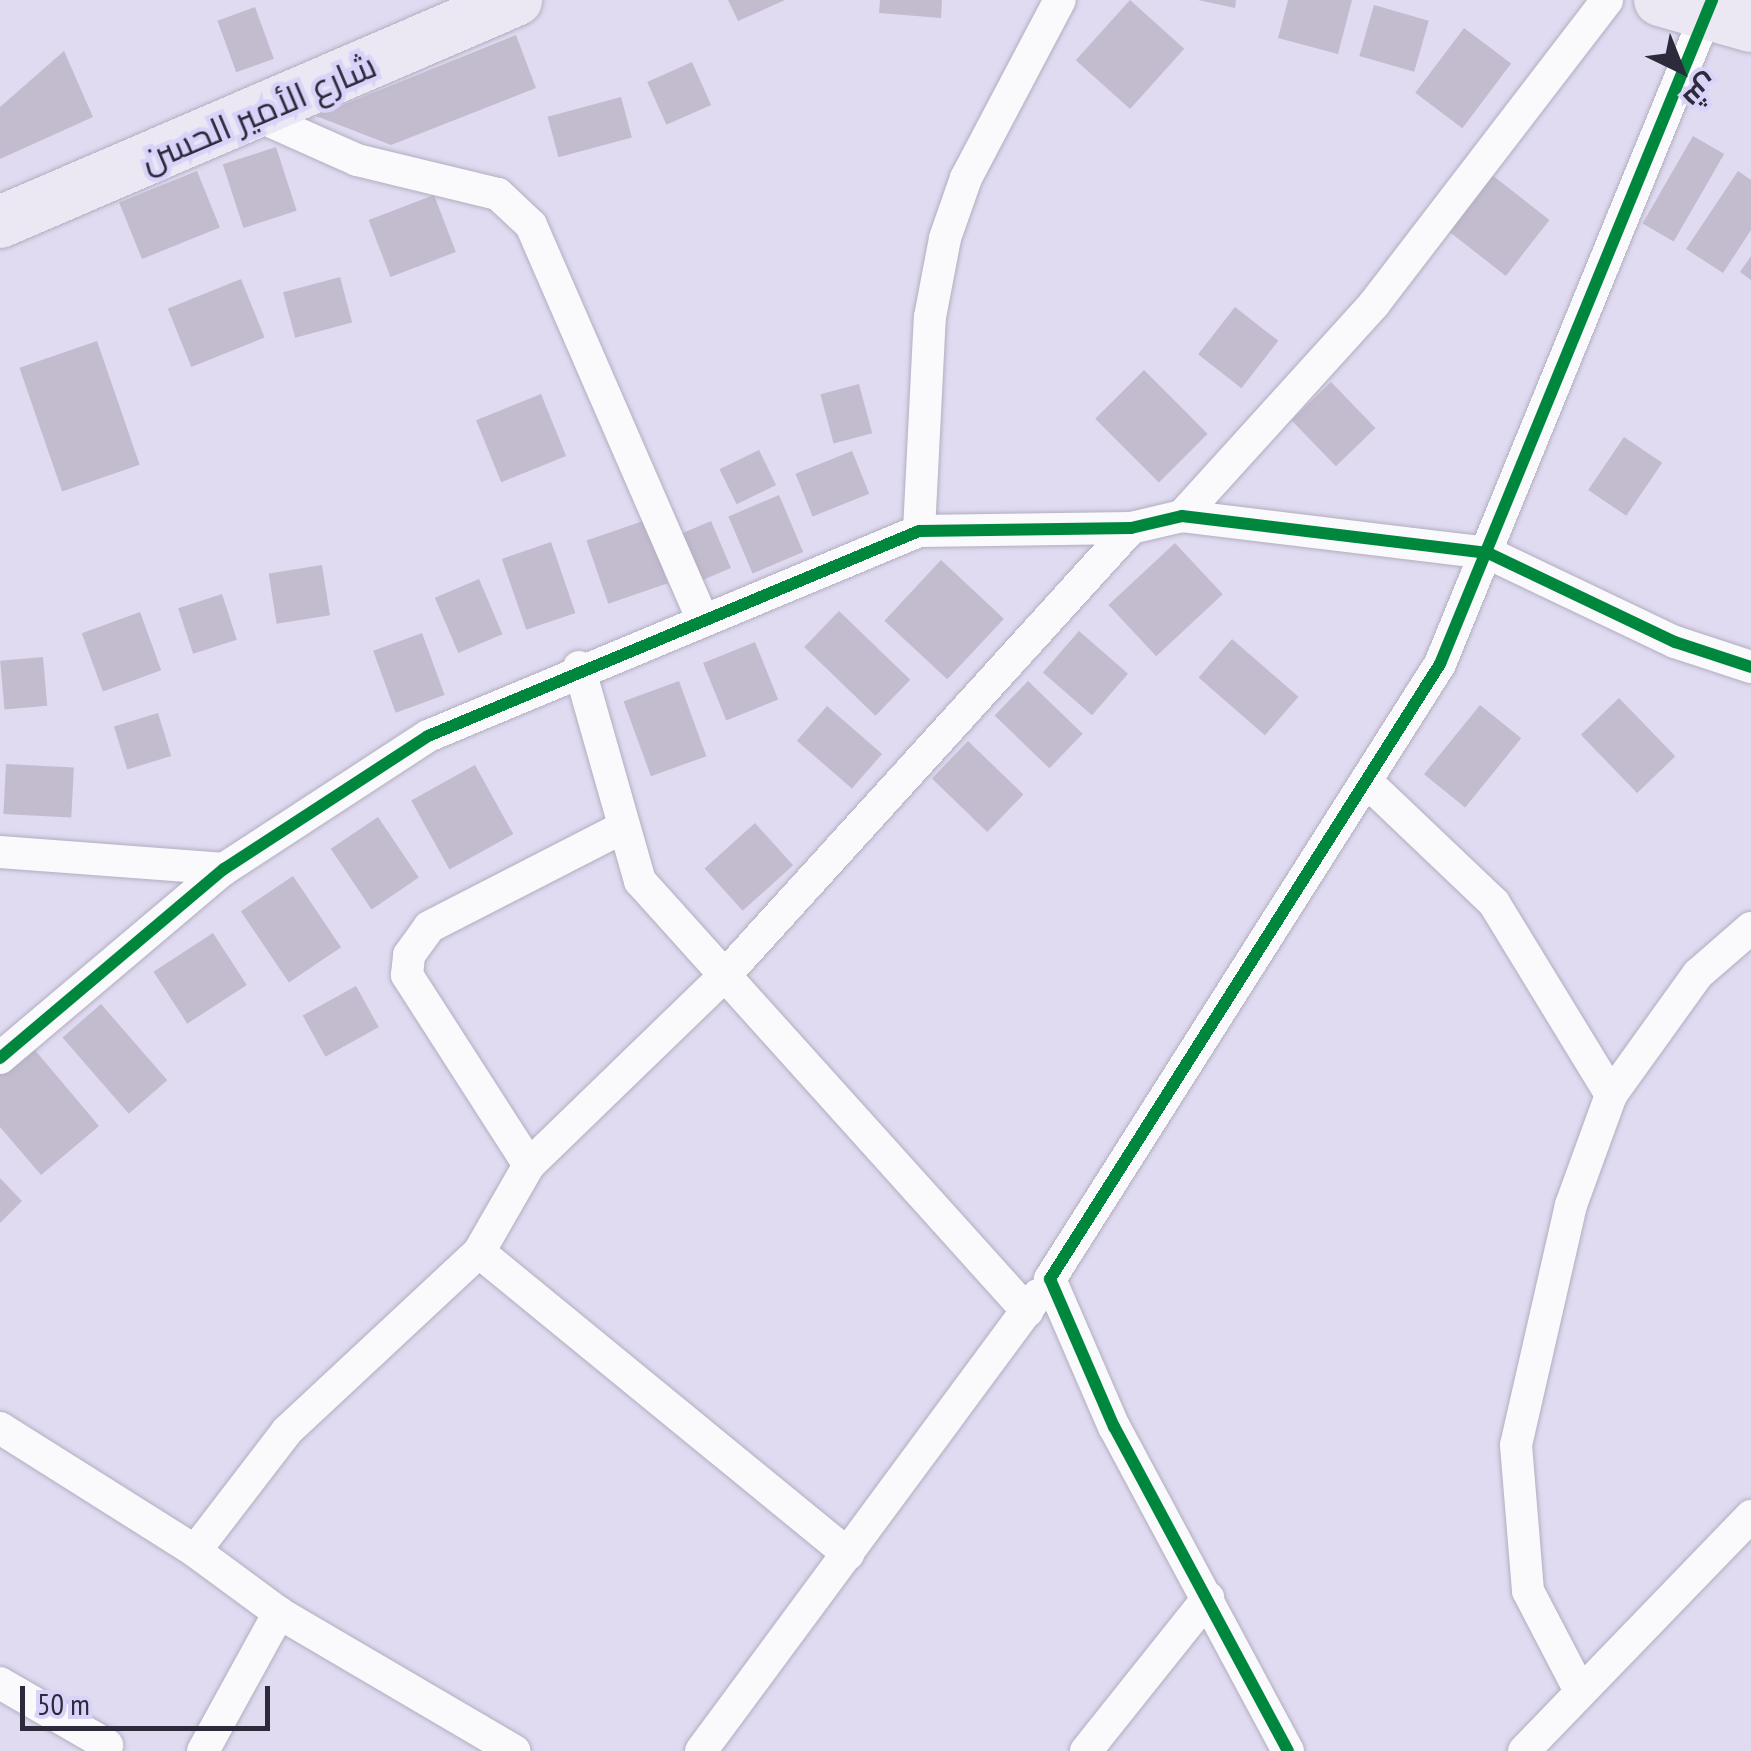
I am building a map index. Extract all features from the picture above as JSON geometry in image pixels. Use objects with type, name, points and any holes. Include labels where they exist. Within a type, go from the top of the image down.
[{"type":"main road","name":"شارع الأمير الحسن","points":[[0,222],[516,0]]},
{"type":"street","points":[[919,531],[930,317],[945,238],[966,178],[1060,0]]},
{"type":"street","points":[[1182,516],[1374,304],[1607,0]]},
{"type":"street","points":[[702,1751],[1050,1279],[1440,664],[1707,10]]},
{"type":"street","points":[[256,115],[357,160],[498,194],[530,225],[702,618]]},
{"type":"street","points":[[0,1058],[224,869],[428,736],[579,667],[919,531],[1131,528],[1182,516],[1488,553],[1674,642],[1751,667]]},
{"type":"street","points":[[194,1551],[287,1431],[479,1252],[528,1165],[727,973],[1131,528]]},
{"type":"street","points":[[579,667],[620,829],[640,880],[1026,1311]]},
{"type":"street","points":[[1366,781],[1494,903],[1611,1095]]},
{"type":"street","points":[[528,1165],[407,976],[408,955],[429,927],[620,829]]},
{"type":"street","points":[[0,852],[224,869]]},
{"type":"street","points":[[1578,1689],[1528,1591],[1516,1444],[1571,1205],[1611,1095],[1698,974],[1751,928]]},
{"type":"street","points":[[479,1252],[848,1554]]},
{"type":"street","points":[[1050,1279],[1114,1427],[1288,1751]]},
{"type":"street","points":[[0,1428],[194,1551],[279,1613],[514,1751]]},
{"type":"street","points":[[1524,1751],[1578,1689],[1751,1516]]},
{"type":"street","points":[[1086,1751],[1208,1598]]},
{"type":"street","points":[[204,1751],[279,1613]]},
{"type":"street","points":[[0,1684],[107,1745]]},
{"type":"building","points":[[728,0],[785,0],[738,21]]},
{"type":"building","points":[[880,0],[942,0],[941,18],[879,13]]},
{"type":"building","points":[[1130,0],[1184,49],[1130,109],[1076,60]]},
{"type":"building","points":[[1198,0],[1236,0],[1235,8]]},
{"type":"building","points":[[1288,0],[1352,0],[1338,54],[1278,38]]},
{"type":"building","points":[[1374,5],[1429,21],[1414,72],[1359,56]]},
{"type":"building","points":[[255,7],[274,59],[236,72],[217,21]]},
{"type":"building","points":[[1464,28],[1511,64],[1462,128],[1415,93]]},
{"type":"building","points":[[516,35],[536,88],[391,145],[316,116]]},
{"type":"building","points":[[64,51],[93,117],[0,159],[0,107]]},
{"type":"building","points":[[692,62],[711,105],[666,125],[647,82]]},
{"type":"building","points":[[621,97],[632,138],[558,157],[548,117]]},
{"type":"building","points":[[1693,136],[1724,154],[1674,241],[1642,223]]},
{"type":"building","points":[[276,147],[297,211],[243,228],[223,164]]},
{"type":"building","points":[[197,171],[220,228],[142,259],[119,202]]},
{"type":"building","points":[[1738,171],[1751,180],[1751,230],[1723,273],[1686,249]]},
{"type":"building","points":[[1492,175],[1550,220],[1506,276],[1448,231]]},
{"type":"building","points":[[434,195],[456,252],[391,277],[369,220]]},
{"type":"building","points":[[1751,256],[1751,280],[1740,272]]},
{"type":"building","points":[[340,277],[352,322],[295,338],[283,292]]},
{"type":"building","points":[[241,279],[265,337],[191,367],[168,309]]},
{"type":"building","points":[[1235,307],[1278,341],[1241,388],[1198,354]]},
{"type":"building","points":[[97,341],[140,465],[62,492],[19,368]]},
{"type":"building","points":[[1144,370],[1208,434],[1159,482],[1095,419]]},
{"type":"building","points":[[1331,382],[1375,428],[1336,466],[1291,420]]},
{"type":"building","points":[[859,384],[872,433],[834,444],[820,394]]},
{"type":"building","points":[[541,394],[566,456],[501,482],[476,420]]},
{"type":"building","points":[[1624,437],[1662,463],[1626,516],[1588,490]]},
{"type":"building","points":[[759,450],[776,485],[737,504],[719,469]]},
{"type":"building","points":[[852,451],[869,494],[813,517],[795,474]]},
{"type":"building","points":[[779,495],[803,552],[753,574],[728,516]]},
{"type":"building","points":[[646,520],[668,583],[608,604],[586,541]]},
{"type":"building","points":[[711,521],[731,568],[697,582],[677,535]]},
{"type":"building","points":[[551,542],[575,613],[526,630],[502,559]]},
{"type":"building","points":[[1175,543],[1223,594],[1156,656],[1108,605]]},
{"type":"building","points":[[941,560],[1004,619],[947,679],[884,621]]},
{"type":"building","points":[[322,565],[330,615],[277,624],[269,573]]},
{"type":"building","points":[[479,579],[502,634],[458,653],[435,598]]},
{"type":"building","points":[[222,594],[237,640],[193,654],[178,608]]},
{"type":"building","points":[[839,611],[910,680],[875,716],[804,647]]},
{"type":"building","points":[[140,612],[161,670],[103,691],[82,633]]},
{"type":"building","points":[[1079,631],[1128,674],[1092,715],[1043,673]]},
{"type":"building","points":[[422,633],[445,695],[396,713],[373,651]]},
{"type":"building","points":[[1232,639],[1298,697],[1265,735],[1199,677]]},
{"type":"building","points":[[755,642],[778,699],[726,720],[703,663]]},
{"type":"building","points":[[43,657],[47,706],[4,710],[0,661]]},
{"type":"building","points":[[679,681],[706,756],[651,776],[624,701]]},
{"type":"building","points":[[1028,681],[1083,734],[1049,768],[995,716]]},
{"type":"building","points":[[1619,698],[1675,756],[1637,793],[1581,735]]},
{"type":"building","points":[[1480,705],[1521,738],[1465,808],[1424,774]]},
{"type":"building","points":[[827,706],[882,754],[852,789],[797,741]]},
{"type":"building","points":[[158,713],[171,756],[127,769],[114,726]]},
{"type":"building","points":[[968,741],[1023,794],[987,832],[932,778]]},
{"type":"building","points":[[6,764],[74,768],[71,817],[3,814]]},
{"type":"building","points":[[475,765],[513,834],[449,869],[411,800]]},
{"type":"building","points":[[378,817],[419,878],[372,909],[331,849]]},
{"type":"building","points":[[755,823],[793,865],[743,911],[704,869]]},
{"type":"building","points":[[293,876],[341,947],[289,983],[241,911]]},
{"type":"building","points":[[213,933],[247,985],[187,1024],[153,972]]},
{"type":"building","points":[[356,986],[379,1027],[325,1057],[303,1016]]},
{"type":"building","points":[[101,1004],[167,1080],[129,1114],[63,1037]]},
{"type":"building","points":[[29,1043],[99,1126],[41,1175],[0,1127],[0,1068]]},
{"type":"building","points":[[0,1178],[22,1201],[0,1223]]},
{"type":"cycle path","points":[[1288,1751],[1114,1427],[1050,1279],[1440,664],[1712,0]]},
{"type":"cycle path","points":[[0,1058],[224,869],[428,736],[919,531],[1131,528],[1182,516],[1488,553],[1675,642],[1751,667]]}]
